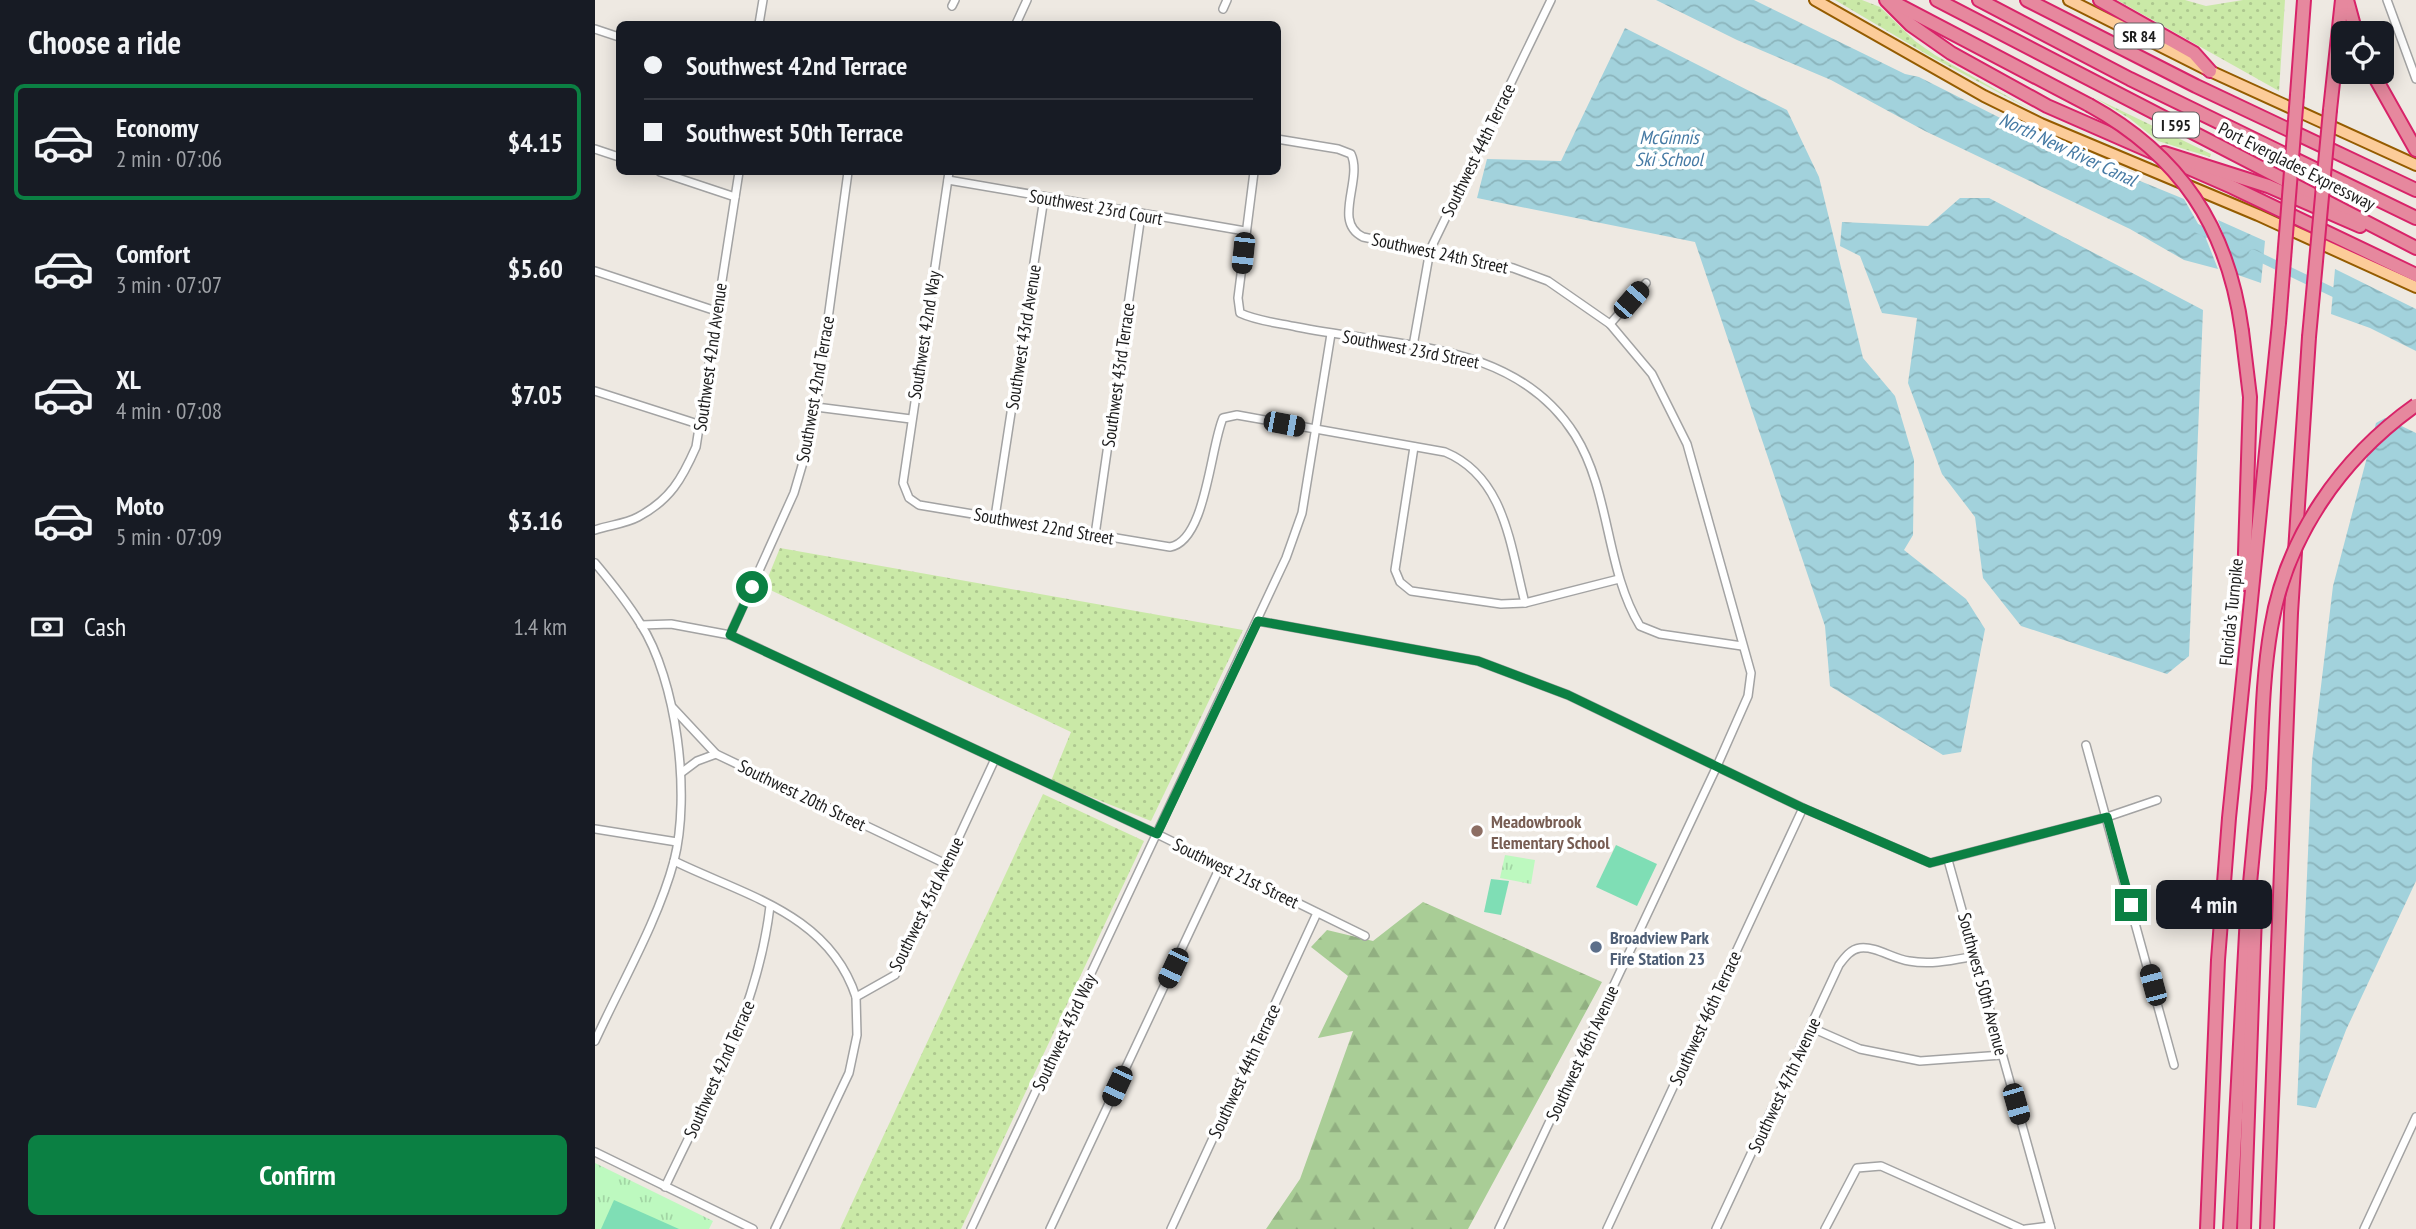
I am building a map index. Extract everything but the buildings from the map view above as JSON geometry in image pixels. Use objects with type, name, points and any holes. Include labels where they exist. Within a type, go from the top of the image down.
[{"type":"highway","points":[[1888,0],[1911,25],[1951,53],[2047,106],[2157,153],[2416,275]]},
{"type":"highway","points":[[1888,0],[2115,119],[2156,150],[2193,193],[2224,256],[2242,331],[2250,397],[2243,662]]},
{"type":"highway","name":"Port Everglades Expressway","points":[[1937,0],[2416,248]]},
{"type":"highway","points":[[1979,0],[2130,79],[2416,218]]},
{"type":"highway","name":"Port Everglades Expressway","points":[[2027,0],[2196,86],[2416,190]]},
{"type":"highway","points":[[2100,0],[2194,53],[2210,71]]},
{"type":"highway","name":"Florida's Turnpike","points":[[2207,1229],[2218,960],[2243,662],[2279,323],[2304,0]]},
{"type":"highway","points":[[2344,0],[2352,21]]},
{"type":"highway","points":[[2267,1229],[2291,612],[2309,337],[2330,110],[2344,0]]},
{"type":"highway","points":[[2379,84],[2416,150]]},
{"type":"highway","points":[[2157,153],[2181,157],[2258,182],[2416,248]]},
{"type":"highway","points":[[2230,1229],[2247,915],[2271,627],[2295,551],[2315,512],[2343,471],[2387,426],[2416,405]]},
{"type":"highway","points":[[2244,1229],[2259,788]]},
{"type":"main road","points":[[1815,0],[2032,120],[2258,215],[2416,288]]},
{"type":"main road","name":"SR 84","points":[[2069,0],[2210,71],[2416,165]]},
{"type":"street","points":[[760,21],[763,0]]},
{"type":"street","points":[[1017,21],[1027,0]]},
{"type":"street","points":[[1223,9],[1227,0]]},
{"type":"street","name":"Southwest 44th Terrace","points":[[1413,346],[1430,250],[1551,0]]},
{"type":"street","points":[[2387,0],[2416,79]]},
{"type":"street","points":[[595,29],[616,36]]},
{"type":"street","name":"Southwest 24th Street","points":[[1281,140],[1338,149],[1350,154],[1356,164],[1348,220],[1354,233],[1513,268],[1548,281],[1611,324],[1652,374],[1687,444],[1742,646]]},
{"type":"street","points":[[595,149],[616,157]]},
{"type":"street","points":[[669,175],[735,197]]},
{"type":"street","name":"Southwest 42nd Avenue","points":[[595,530],[636,518],[680,483],[697,447],[739,175]]},
{"type":"street","name":"Southwest 42nd Terrace","points":[[730,635],[794,493],[816,407],[848,175]]},
{"type":"street","points":[[1245,231],[1254,175]]},
{"type":"street","name":"Southwest 23rd Court","points":[[948,176],[1044,198],[1245,231]]},
{"type":"street","name":"Southwest 42nd Way","points":[[909,498],[903,483],[948,176]]},
{"type":"street","name":"Southwest 43rd Avenue","points":[[995,517],[1044,198]]},
{"type":"street","name":"Southwest 43rd Terrace","points":[[1095,535],[1142,215]]},
{"type":"street","name":"Southwest 23rd Street","points":[[1245,231],[1238,298],[1240,313],[1331,334],[1471,356],[1501,368],[1532,387],[1562,418],[1590,464],[1619,579]]},
{"type":"street","points":[[595,271],[716,311]]},
{"type":"street","points":[[1611,324],[1646,283]]},
{"type":"street","name":"Southwest 43rd Way","points":[[971,1229],[1258,621],[1302,513],[1331,334]]},
{"type":"street","points":[[595,391],[701,425]]},
{"type":"street","points":[[816,407],[911,419]]},
{"type":"street","name":"Southwest 22nd Street","points":[[909,498],[919,505],[1170,547],[1181,545],[1189,537],[1207,485],[1217,431],[1223,418],[1237,415],[1317,430]]},
{"type":"street","points":[[1317,430],[1445,452],[1464,460],[1478,471],[1494,495],[1525,603]]},
{"type":"street","points":[[1414,447],[1395,570],[1400,582],[1411,591],[1501,604],[1525,603],[1619,579],[1640,626],[1660,634],[1742,646]]},
{"type":"street","points":[[595,563],[642,625],[673,708],[681,773],[674,861],[660,900],[595,1041]]},
{"type":"street","points":[[1258,621],[1478,661],[1568,695],[1803,808],[1915,859],[1930,863],[2107,817],[2157,800]]},
{"type":"street","name":"Southwest 21st Street","points":[[642,625],[671,624],[730,635],[1157,834],[1365,936]]},
{"type":"street","name":"Southwest 46th Avenue","points":[[1499,1229],[1717,766],[1750,689],[1751,673],[1742,646]]},
{"type":"street","name":"Southwest 20th Street","points":[[673,708],[716,754],[946,864]]},
{"type":"street","points":[[2086,745],[2175,1065]]},
{"type":"street","points":[[681,773],[697,761],[716,754]]},
{"type":"street","name":"Southwest 43rd Avenue","points":[[856,997],[895,975],[995,760]]},
{"type":"street","name":"Southwest 46th Terrace","points":[[1607,1229],[1803,808]]},
{"type":"street","points":[[595,829],[677,842]]},
{"type":"street","name":"Southwest 50th Avenue","points":[[1948,860],[2051,1228]]},
{"type":"street","points":[[674,861],[802,922],[823,939],[849,977],[856,997],[857,1035],[849,1073],[775,1229]]},
{"type":"street","points":[[1050,1229],[1221,865]]},
{"type":"street","name":"Southwest 42nd Terrace","points":[[665,1187],[757,982],[770,906]]},
{"type":"street","name":"Southwest 44th Terrace","points":[[1171,1229],[1317,913]]},
{"type":"street","name":"Southwest 47th Avenue","points":[[1716,1229],[1839,965],[1848,954],[1858,948],[1869,948],[1908,961],[1938,963],[1976,956]]},
{"type":"street","points":[[1811,1028],[1860,1049],[1920,1062],[2002,1055]]},
{"type":"street","points":[[2364,1229],[2416,1117]]},
{"type":"street","points":[[595,1152],[753,1229]]},
{"type":"street","points":[[1825,1229],[1857,1168],[1867,1166],[1881,1166],[2024,1229],[2051,1228]]},
{"type":"green space","points":[[1835,0],[1862,0],[1880,7],[1915,41],[1935,55],[2035,112],[1928,55]]},
{"type":"green space","points":[[2117,0],[2185,0],[2206,6],[2243,0],[2285,0],[2279,91]]},
{"type":"green space","points":[[2095,98],[2211,154],[2210,157],[2158,141],[2129,118]]},
{"type":"green space","points":[[780,548],[1243,630],[1151,821],[1051,781],[1071,732],[764,587]]},
{"type":"green space","points":[[1043,794],[1144,841],[961,1229],[840,1229]]},
{"type":"green space","points":[[1616,845],[1657,864],[1637,906],[1596,887]]},
{"type":"green space","points":[[1505,855],[1535,860],[1531,884],[1500,878]]},
{"type":"green space","points":[[1491,879],[1509,881],[1501,915],[1484,912]]},
{"type":"green space","points":[[1423,902],[1602,982],[1468,1229],[1266,1229],[1300,1179],[1353,1031],[1318,1038],[1348,976],[1311,947],[1327,930],[1373,941]]},
{"type":"green space","points":[[595,1163],[713,1221],[709,1229],[595,1229]]},
{"type":"green space","points":[[614,1200],[679,1229],[601,1229]]},
{"type":"water","points":[[1656,0],[1754,0],[1905,74],[1919,77],[2062,149],[2184,199],[2205,236],[2218,269],[2184,260],[2130,229],[1925,131],[1831,80],[1737,40]]},
{"type":"water","name":"McGinnis Ski School","points":[[1625,28],[1787,110],[1819,177],[1863,358],[1895,396],[1914,460],[1913,535],[1904,550],[1966,599],[1985,629],[1961,752],[1943,755],[1830,686],[1825,626],[1695,242],[1477,198],[1487,159],[1561,161]]},
{"type":"water","points":[[1960,198],[1989,198],[2203,310],[2189,656],[2167,674],[2021,626],[1983,578],[1975,517],[1942,474],[1908,383],[1917,318],[1882,313],[1860,256],[1840,246],[1842,222],[1928,226]]},
{"type":"water","points":[[2218,220],[2265,241],[2261,283],[2238,275]]},
{"type":"water","points":[[2335,269],[2416,309],[2416,351],[2370,328],[2331,314]]},
{"type":"water","points":[[2385,418],[2416,433],[2416,881],[2346,1030],[2316,1108],[2297,1105],[2312,761],[2333,586],[2376,423]]},
{"type":"waterway","name":"North New River Canal","points":[[2192,226],[2237,247]]},
{"type":"waterway","name":"North New River Canal","points":[[2253,254],[2341,296]]},
{"type":"place","name":"Meadowbrook Elementary School","points":[[1477,831]]},
{"type":"place","name":"Broadview Park Fire Station 23","points":[[1596,947]]},
{"type":"route","points":[[752,587],[730,635],[1157,834],[1258,621],[1478,661],[1568,695],[1803,808],[1915,859],[1930,863],[2107,817],[2131,905]]}]
